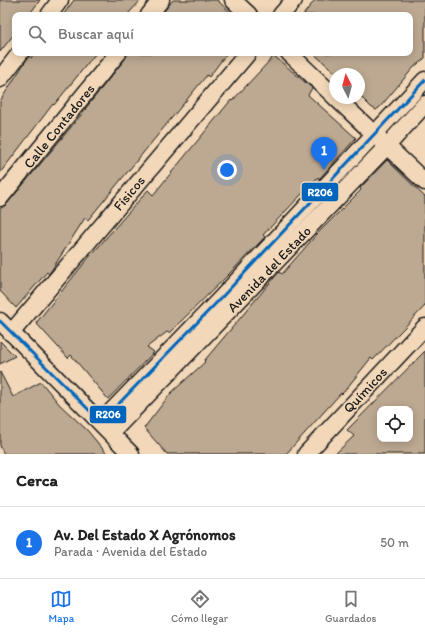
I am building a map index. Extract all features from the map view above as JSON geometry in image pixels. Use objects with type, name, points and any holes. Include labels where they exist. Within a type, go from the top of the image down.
[{"type":"street","points":[[51,12],[60,0]]},
{"type":"street","points":[[151,12],[161,0]]},
{"type":"street","points":[[233,0],[246,12]]},
{"type":"street","points":[[284,12],[294,0]]},
{"type":"street","points":[[0,79],[18,56]]},
{"type":"street","name":"Calle Contadores","points":[[0,198],[116,56]]},
{"type":"street","name":"Físicos","points":[[11,333],[245,56]]},
{"type":"street","points":[[292,56],[329,92]]},
{"type":"street","name":"Avenida del Estado","points":[[101,422],[222,298],[425,80]]},
{"type":"street","points":[[342,104],[425,182]]},
{"type":"street","name":"Avenida del Estado","points":[[112,433],[387,146],[425,104]]},
{"type":"street","points":[[0,321],[131,454]]},
{"type":"street","name":"Químicos","points":[[306,454],[425,328]]},
{"type":"building","points":[[0,0],[40,0],[31,12],[12,12],[12,37],[0,52]]},
{"type":"building","points":[[74,0],[141,0],[130,12],[65,12]]},
{"type":"building","points":[[173,0],[217,0],[230,12],[163,12]]},
{"type":"building","points":[[315,0],[425,0],[425,58],[414,67],[376,110],[365,101],[365,68],[330,68],[316,56],[413,56],[413,12],[305,12]]},
{"type":"building","points":[[29,56],[31,58],[32,56],[94,56],[54,105],[53,104],[0,173],[0,101]]},
{"type":"building","points":[[126,56],[225,56],[209,77],[207,75],[88,220],[85,218],[49,274],[47,272],[16,308],[0,291],[0,209],[7,204],[86,109]]},
{"type":"building","points":[[274,56],[312,88],[308,95],[356,138],[319,179],[318,177],[263,235],[265,237],[228,275],[169,333],[167,332],[147,347],[154,352],[108,399],[71,355],[68,358],[36,323],[86,261],[148,190],[153,195],[231,100],[232,101]]},
{"type":"building","points":[[387,160],[425,197],[425,306],[373,360],[371,358],[342,394],[341,393],[286,454],[167,454],[144,428],[171,393],[205,362],[204,361],[279,272],[282,274],[317,234],[361,190],[360,188]]},
{"type":"building","points":[[0,341],[15,356],[0,364]]},
{"type":"building","points":[[425,351],[425,454],[335,454],[354,436],[347,430]]},
{"type":"building","points":[[0,372],[13,397],[41,382],[60,405],[87,430],[107,454],[4,454],[0,446]]},
{"type":"transit line","name":"R206","points":[[0,321],[101,422],[222,297],[425,80]]},
{"type":"place","name":"Av. Del Estado X Agrónomos","points":[[324,170]]}]
